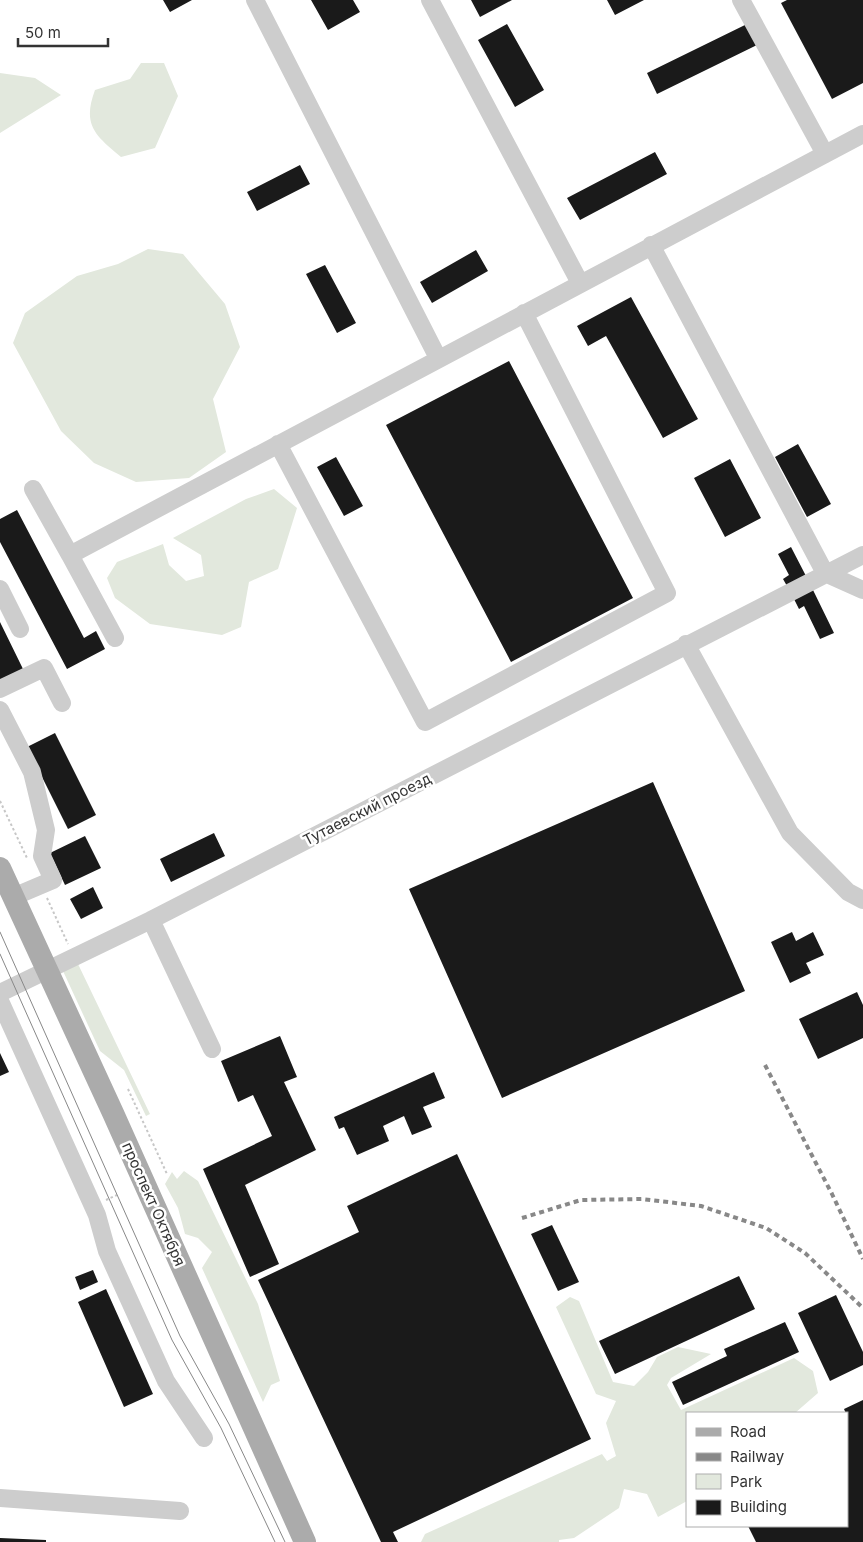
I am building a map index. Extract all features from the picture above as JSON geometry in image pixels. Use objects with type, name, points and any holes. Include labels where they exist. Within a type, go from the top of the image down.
[{"type":"main road","name":"проспект Октября","points":[[0,868],[304,1542]]},
{"type":"street","points":[[255,0],[438,358]]},
{"type":"street","points":[[430,0],[580,283]]},
{"type":"street","points":[[741,0],[825,154]]},
{"type":"street","points":[[70,555],[863,134]]},
{"type":"street","points":[[651,245],[825,573],[863,590]]},
{"type":"street","points":[[278,444],[425,722],[667,593],[524,313]]},
{"type":"street","points":[[33,489],[115,638]]},
{"type":"street","name":"Тутаевский проезд","points":[[0,993],[151,920],[686,644],[863,555]]},
{"type":"street","points":[[0,589],[20,629]]},
{"type":"street","points":[[686,644],[790,833],[848,892],[863,900]]},
{"type":"street","points":[[0,690],[44,668],[62,703]]},
{"type":"street","points":[[0,710],[6,736],[32,772],[46,830],[42,856],[52,880],[13,896]]},
{"type":"street","points":[[151,920],[212,1049]]},
{"type":"street","points":[[0,1001],[97,1215],[107,1251],[166,1381],[204,1438]]},
{"type":"street","points":[[0,1498],[180,1511]]},
{"type":"path","points":[[128,1089],[168,1174]]},
{"type":"green space","points":[[141,63],[164,63],[178,96],[155,148],[121,157],[104,142],[93,128],[90,112],[91,102],[95,90],[130,79]]},
{"type":"green space","points":[[0,73],[35,78],[61,95],[0,133]]},
{"type":"green space","points":[[148,249],[183,254],[225,304],[240,347],[213,399],[226,452],[189,478],[136,482],[94,463],[61,431],[13,343],[25,313],[77,276],[118,264]]},
{"type":"green space","points":[[274,489],[297,508],[278,569],[249,582],[241,627],[222,635],[150,624],[115,598],[107,578],[117,562],[163,544],[169,565],[186,581],[204,576],[201,555],[173,538],[246,499]]},
{"type":"green space","points":[[78,964],[150,1114],[146,1116],[124,1070],[100,1051],[63,971]]},
{"type":"green space","points":[[184,1171],[198,1181],[258,1304],[280,1381],[271,1385],[263,1402],[202,1268],[212,1252],[198,1238],[185,1234],[178,1208],[165,1184],[172,1172],[177,1179]]},
{"type":"green space","points":[[570,1297],[579,1301],[613,1382],[634,1386],[648,1372],[657,1357],[678,1347],[711,1354],[671,1378],[667,1385],[681,1410],[794,1358],[813,1371],[818,1393],[796,1412],[686,1412],[686,1502],[658,1517],[647,1494],[624,1489],[619,1508],[574,1538],[559,1540],[559,1542],[421,1542],[425,1534],[602,1454],[607,1461],[616,1456],[606,1423],[616,1401],[596,1394],[556,1307]]},
{"type":"building","points":[[163,0],[192,0],[170,12]]},
{"type":"building","points":[[311,0],[353,0],[360,12],[328,30]]},
{"type":"building","points":[[471,0],[512,0],[480,17]]},
{"type":"building","points":[[607,0],[644,0],[615,15]]},
{"type":"building","points":[[787,0],[863,0],[863,83],[832,99],[781,3]]},
{"type":"building","points":[[507,24],[544,90],[515,107],[478,40]]},
{"type":"building","points":[[747,24],[757,45],[657,94],[647,73]]},
{"type":"building","points":[[655,152],[667,174],[580,220],[567,198]]},
{"type":"building","points":[[300,165],[310,184],[257,211],[247,192]]},
{"type":"building","points":[[476,250],[488,271],[432,303],[420,282]]},
{"type":"building","points":[[325,265],[356,323],[337,333],[306,274]]},
{"type":"building","points":[[631,297],[698,419],[663,438],[606,336],[588,346],[577,326]]},
{"type":"building","points":[[509,361],[633,598],[511,662],[386,425]]},
{"type":"building","points":[[798,444],[831,504],[807,517],[775,457]]},
{"type":"building","points":[[336,457],[363,506],[344,516],[317,467]]},
{"type":"building","points":[[730,459],[761,518],[725,537],[694,478]]},
{"type":"building","points":[[17,510],[84,638],[96,631],[105,649],[67,669],[0,542],[0,519]]},
{"type":"building","points":[[791,547],[806,576],[787,586],[783,579],[789,575],[778,554]]},
{"type":"building","points":[[813,590],[834,633],[820,639],[804,606],[799,609],[794,599]]},
{"type":"building","points":[[0,622],[23,669],[0,680]]},
{"type":"building","points":[[55,733],[96,815],[68,829],[27,747]]},
{"type":"building","points":[[653,782],[745,991],[502,1098],[409,889]]},
{"type":"building","points":[[214,833],[225,856],[171,882],[160,859]]},
{"type":"building","points":[[85,836],[101,868],[65,885],[50,853]]},
{"type":"building","points":[[93,887],[103,908],[81,919],[70,899]]},
{"type":"building","points":[[792,932],[796,941],[813,932],[824,955],[806,963],[811,973],[790,983],[771,942]]},
{"type":"building","points":[[857,992],[863,1005],[863,1038],[818,1059],[799,1019]]},
{"type":"building","points":[[280,1036],[297,1077],[284,1082],[316,1150],[245,1185],[279,1264],[250,1277],[203,1169],[272,1136],[253,1095],[238,1102],[221,1061]]},
{"type":"building","points":[[0,1053],[9,1072],[0,1076]]},
{"type":"building","points":[[434,1072],[445,1098],[423,1107],[432,1127],[412,1135],[404,1116],[383,1126],[389,1141],[357,1155],[344,1127],[339,1129],[334,1117]]},
{"type":"building","points":[[457,1154],[591,1439],[393,1532],[398,1542],[381,1542],[258,1280],[359,1232],[347,1206]]},
{"type":"building","points":[[552,1225],[579,1282],[558,1291],[531,1234]]},
{"type":"building","points":[[93,1270],[98,1282],[80,1290],[75,1277]]},
{"type":"building","points":[[739,1276],[755,1309],[615,1374],[599,1341]]},
{"type":"building","points":[[106,1289],[153,1394],[124,1407],[78,1302]]},
{"type":"building","points":[[836,1295],[863,1352],[863,1365],[830,1381],[798,1313]]},
{"type":"building","points":[[785,1322],[799,1352],[683,1405],[672,1382],[727,1356],[724,1349]]},
{"type":"building","points":[[863,1400],[863,1542],[756,1542],[748,1527],[848,1527],[848,1412],[845,1412],[844,1409]]},
{"type":"building","points":[[0,1538],[46,1540],[46,1542],[0,1542]]},
{"type":"tram line","points":[[0,932],[180,1336],[229,1424],[285,1542]]},
{"type":"tram line","points":[[0,954],[172,1340],[221,1428],[275,1542]]},
{"type":"railway","points":[[765,1065],[832,1194],[863,1259]]},
{"type":"railway","points":[[522,1218],[581,1200],[642,1199],[701,1206],[766,1228],[805,1253],[863,1308]]}]
